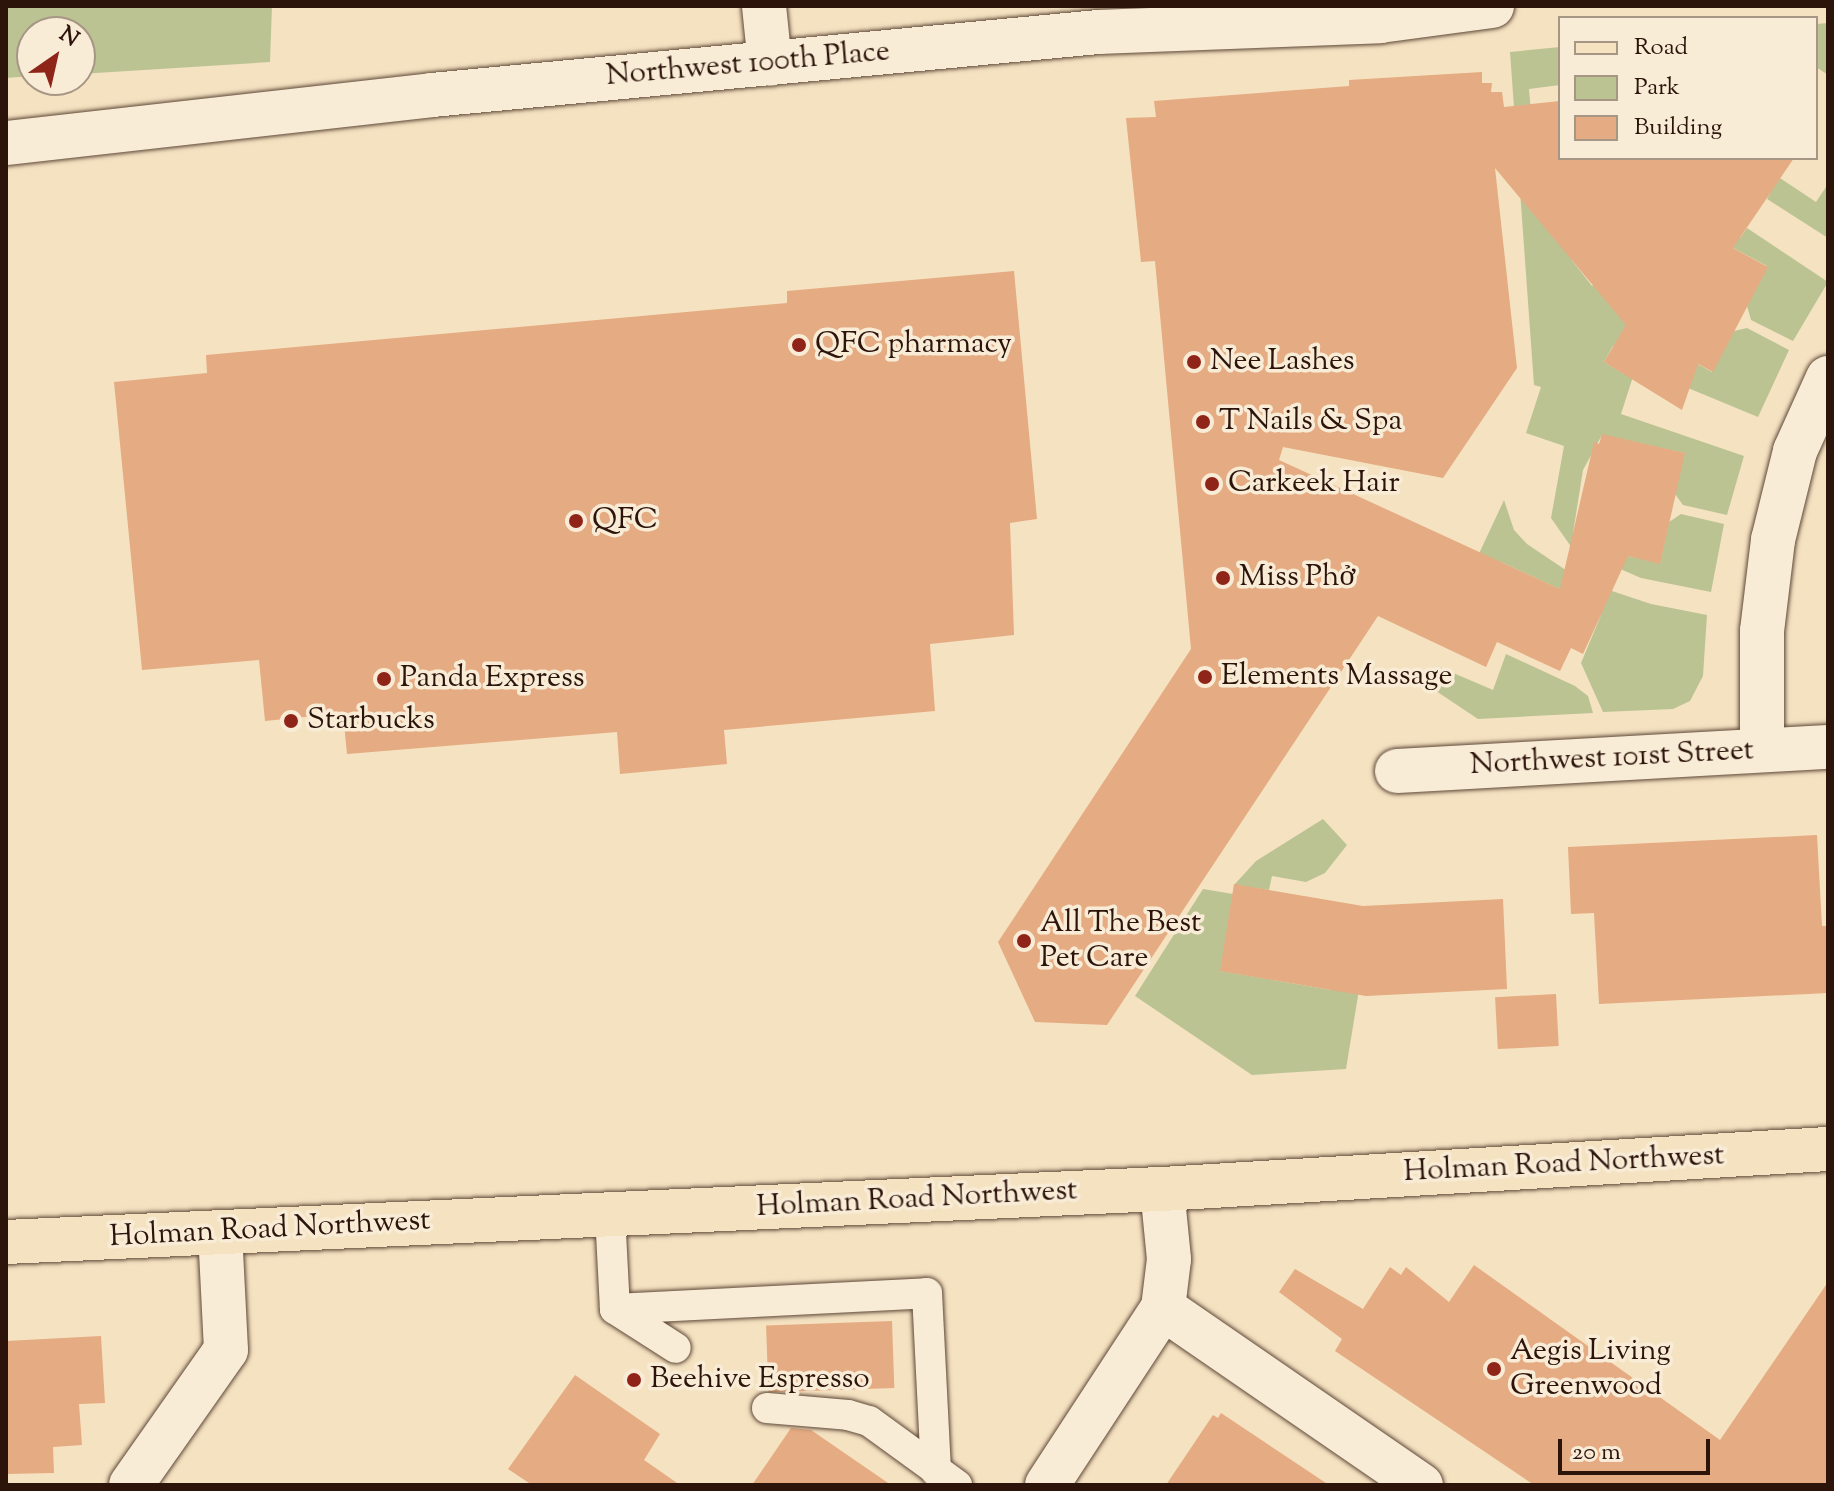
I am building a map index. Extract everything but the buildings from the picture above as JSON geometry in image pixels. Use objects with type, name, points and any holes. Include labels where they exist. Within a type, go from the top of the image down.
[{"type":"main road","name":"Holman Road Northwest","points":[[6,1242],[1162,1189],[1828,1149]]},
{"type":"street","points":[[764,6],[770,64]]},
{"type":"street","name":"Northwest 100th Place","points":[[6,143],[770,64],[1107,19],[1380,21],[1492,6]]},
{"type":"street","points":[[1762,750],[1762,631],[1773,540],[1795,451],[1828,378]]},
{"type":"street","name":"Northwest 101st Street","points":[[1397,771],[1828,747]]},
{"type":"street","points":[[1047,1485],[1163,1308],[1169,1259],[1162,1189]]},
{"type":"street","points":[[131,1485],[226,1350],[220,1232]]},
{"type":"street","points":[[1163,1308],[1421,1485]]},
{"type":"lane","points":[[610,1214],[615,1309]]},
{"type":"lane","points":[[615,1309],[927,1293],[946,1478]]},
{"type":"lane","points":[[615,1309],[676,1348]]},
{"type":"lane","points":[[767,1408],[869,1421],[946,1478]]},
{"type":"green space","points":[[6,6],[272,6],[270,62],[96,73],[96,16],[16,16],[16,77],[6,78]]},
{"type":"green space","points":[[1828,23],[1828,75],[1818,68],[1818,24]]},
{"type":"green space","points":[[1558,47],[1558,85],[1529,89],[1538,195],[1612,192],[1575,226],[1589,244],[1571,259],[1592,286],[1693,206],[1740,238],[1747,228],[1828,282],[1793,341],[1751,320],[1747,306],[1767,266],[1690,225],[1634,329],[1712,372],[1734,331],[1747,328],[1789,350],[1758,417],[1688,388],[1692,378],[1638,361],[1621,414],[1744,456],[1727,515],[1683,505],[1675,494],[1684,453],[1602,435],[1583,470],[1573,533],[1579,535],[1578,545],[1660,563],[1669,522],[1681,514],[1724,524],[1711,592],[1641,578],[1572,548],[1551,518],[1564,446],[1526,433],[1541,387],[1534,385],[1510,52]],"holes":[[[1613,346],[1634,358],[1624,374],[1604,362]]]},
{"type":"green space","points":[[1702,160],[1724,160],[1693,206]]},
{"type":"green space","points":[[1724,160],[1753,160],[1816,202],[1828,184],[1828,238],[1767,199],[1771,191]]},
{"type":"green space","points":[[1504,500],[1514,530],[1527,544],[1582,581],[1651,604],[1707,615],[1703,676],[1690,701],[1673,709],[1603,712],[1581,663],[1601,615],[1562,597],[1564,591],[1501,562],[1477,558]]},
{"type":"green space","points":[[1506,654],[1575,686],[1588,696],[1593,713],[1478,719],[1433,689],[1437,666],[1493,690]]},
{"type":"green space","points":[[1323,819],[1347,845],[1325,873],[1306,882],[1272,876],[1269,890],[1234,885],[1256,861]]},
{"type":"green space","points":[[1203,889],[1233,894],[1221,971],[1331,990],[1371,917],[1346,1069],[1252,1075],[1135,996]]},
{"type":"place","name":"QFC pharmacy","points":[[799,345]]},
{"type":"place","name":"Nee Lashes","points":[[1194,362]]},
{"type":"place","name":"T Nails & Spa","points":[[1203,422]]},
{"type":"place","name":"Carkeek Hair","points":[[1212,484]]},
{"type":"place","name":"QFC","points":[[576,521]]},
{"type":"place","name":"Miss Phở","points":[[1223,578]]},
{"type":"place","name":"Elements Massage","points":[[1205,677]]},
{"type":"place","name":"Panda Express","points":[[384,679]]},
{"type":"place","name":"Starbucks","points":[[291,721]]},
{"type":"place","name":"All The Best Pet Care","points":[[1024,941]]},
{"type":"place","name":"Aegis Living Greenwood","points":[[1494,1369]]},
{"type":"place","name":"Beehive Espresso","points":[[634,1380]]}]
